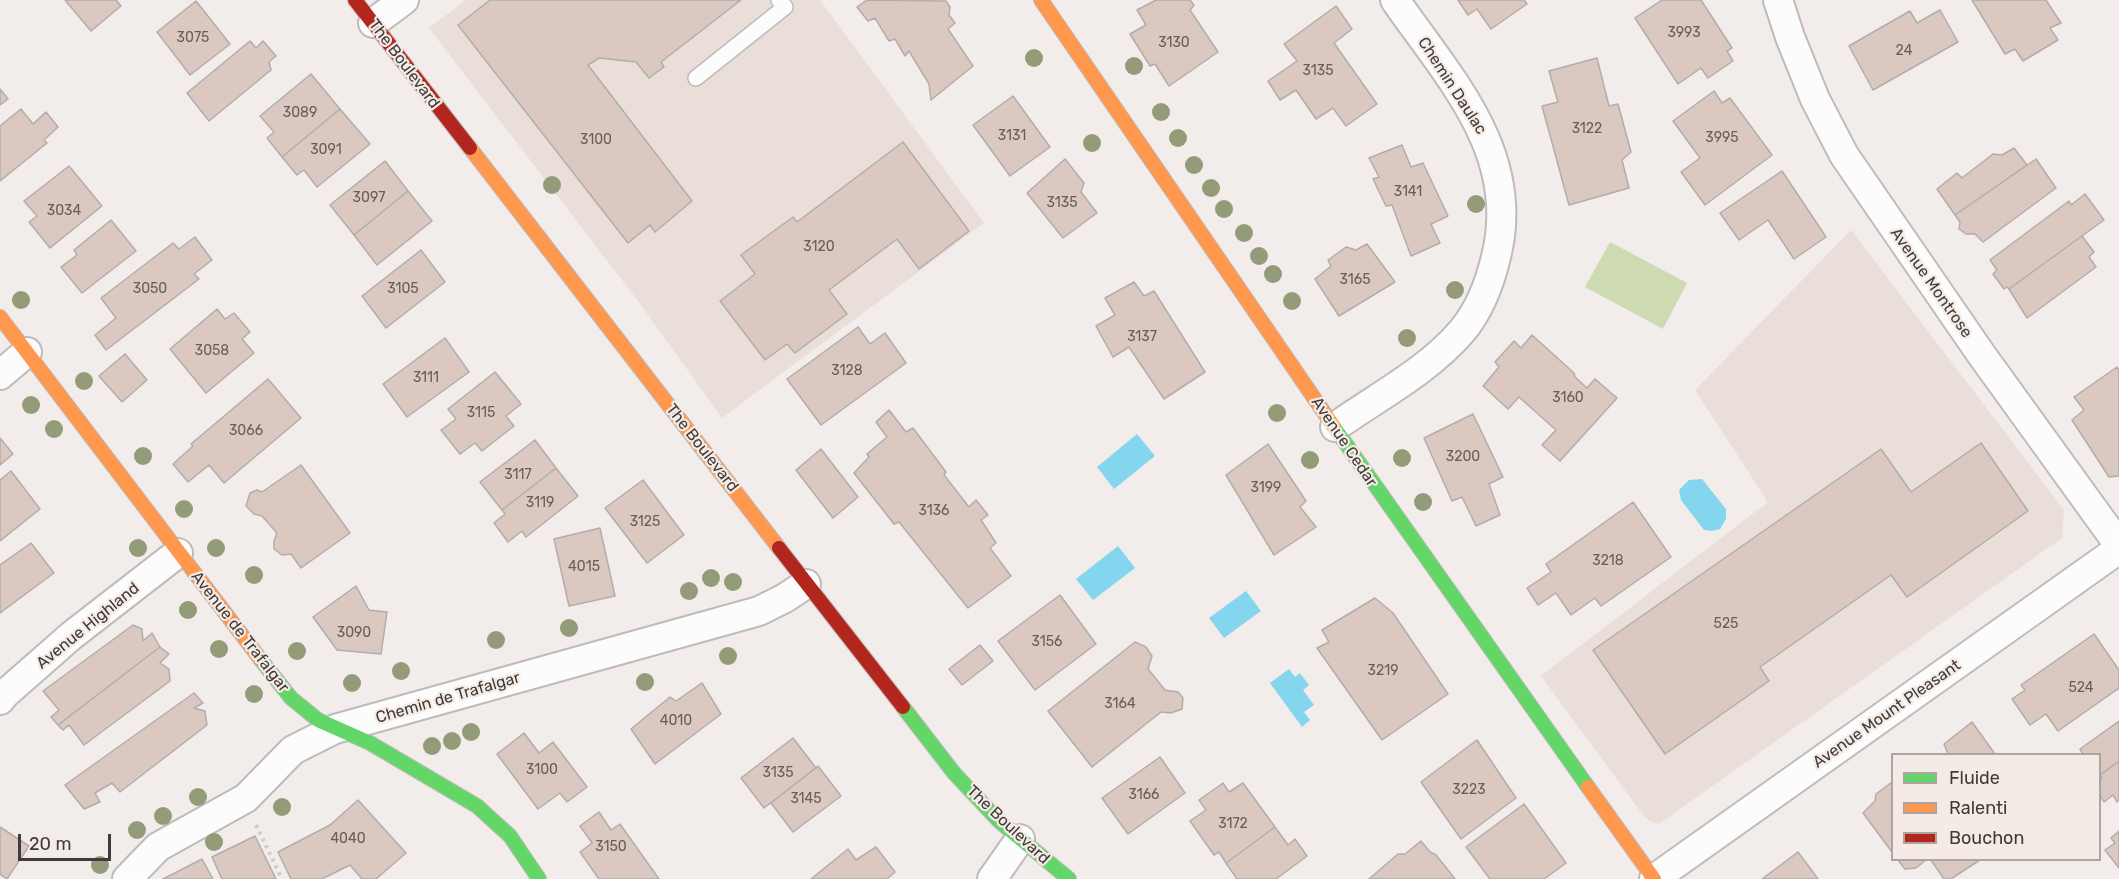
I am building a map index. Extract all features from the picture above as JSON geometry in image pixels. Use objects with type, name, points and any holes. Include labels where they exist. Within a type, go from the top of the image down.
[{"type":"street","name":"The Boulevard","points":[[355,0],[954,773],[983,806],[1069,879]]},
{"type":"street","points":[[373,23],[404,0]]},
{"type":"street","name":"Avenue Cedar","points":[[1041,0],[1380,496],[1654,879]]},
{"type":"street","name":"Chemin Daulac","points":[[1335,427],[1424,366],[1463,330],[1492,275],[1501,237],[1502,198],[1496,165],[1479,123],[1395,0]]},
{"type":"street","name":"Avenue Montrose","points":[[1778,0],[1815,99],[1844,156],[1981,354],[2119,547]]},
{"type":"street","name":"Avenue de Trafalgar","points":[[0,317],[291,698],[307,712],[335,729],[370,743],[477,806],[510,836],[539,879]]},
{"type":"street","points":[[0,375],[27,352]]},
{"type":"street","name":"Avenue Mount Pleasant","points":[[1654,879],[2119,547]]},
{"type":"street","name":"Avenue Highland","points":[[0,700],[5,693],[71,636],[178,553]]},
{"type":"street","name":"Chemin de Trafalgar","points":[[127,879],[130,873],[158,847],[246,798],[293,750],[335,729],[759,611],[806,584]]},
{"type":"street","points":[[992,879],[1020,839]]},
{"type":"lane","points":[[696,78],[785,8],[779,0]]},
{"type":"path","points":[[255,822],[282,879]]},
{"type":"shaded area","points":[[466,0],[820,0],[984,223],[722,418],[638,301],[429,28]]},
{"type":"shaded area","points":[[1851,230],[2064,510],[2062,538],[1659,824],[1651,822],[1643,815],[1541,676],[1768,502],[1695,390]]},
{"type":"green space","points":[[1610,242],[1687,283],[1663,329],[1585,287]]},
{"type":"water","points":[[1137,434],[1155,456],[1114,489],[1097,467]]},
{"type":"water","points":[[1702,479],[1726,509],[1726,519],[1720,529],[1704,530],[1681,500],[1679,490],[1689,480]]},
{"type":"water","points":[[1118,546],[1135,568],[1093,600],[1076,579]]},
{"type":"water","points":[[1246,591],[1261,611],[1224,638],[1209,618]]},
{"type":"water","points":[[1289,669],[1295,677],[1300,673],[1309,685],[1303,690],[1314,705],[1304,712],[1310,720],[1302,727],[1270,683]]},
{"type":"building","points":[[65,0],[116,0],[121,6],[91,31]]},
{"type":"building","points":[[490,0],[741,0],[661,62],[664,67],[649,78],[636,62],[599,58],[588,65],[692,201],[655,232],[650,225],[628,243],[458,25]]},
{"type":"building","points":[[867,0],[946,1],[950,7],[949,15],[955,23],[948,29],[973,66],[931,100],[929,84],[909,51],[905,56],[895,39],[889,41],[875,18],[868,21],[857,7]]},
{"type":"building","points":[[1156,0],[1190,0],[1194,5],[1190,10],[1218,52],[1169,86],[1155,64],[1150,66],[1130,34],[1146,25],[1137,10]]},
{"type":"building","points":[[1458,0],[1524,0],[1527,4],[1491,29],[1477,9],[1468,15]]},
{"type":"building","points":[[1662,0],[1701,0],[1732,48],[1727,51],[1733,61],[1708,78],[1701,68],[1678,84],[1635,18]]},
{"type":"building","points":[[1972,0],[2046,0],[2061,23],[2050,28],[2058,40],[2023,61],[2015,49],[2005,54]]},
{"type":"building","points":[[196,1],[230,44],[190,75],[157,32]]},
{"type":"building","points":[[1336,6],[1352,29],[1334,43],[1377,104],[1346,126],[1333,108],[1316,119],[1296,90],[1280,100],[1268,81],[1297,61],[1284,44]]},
{"type":"building","points":[[1940,10],[1958,42],[1873,90],[1849,46],[1910,11],[1917,23]]},
{"type":"building","points":[[250,41],[256,48],[263,41],[276,56],[269,62],[271,70],[209,121],[187,93]]},
{"type":"building","points":[[1597,58],[1609,106],[1618,104],[1631,152],[1622,160],[1629,188],[1569,205],[1542,106],[1558,102],[1549,71]]},
{"type":"building","points":[[311,74],[340,109],[282,157],[267,138],[274,132],[260,116]]},
{"type":"building","points":[[0,89],[8,99],[0,105]]},
{"type":"building","points":[[1714,91],[1722,103],[1730,98],[1772,155],[1705,205],[1681,172],[1700,158],[1673,121]]},
{"type":"building","points":[[1013,96],[1050,147],[1010,176],[973,125]]},
{"type":"building","points":[[21,109],[33,124],[46,112],[58,127],[44,140],[47,143],[0,181],[0,126]]},
{"type":"building","points":[[340,109],[370,144],[317,187],[304,170],[297,175],[282,157]]},
{"type":"building","points":[[903,142],[969,231],[919,269],[897,239],[829,290],[847,314],[795,353],[787,344],[765,360],[720,301],[755,274],[741,255],[793,217],[797,222]]},
{"type":"building","points":[[1402,145],[1411,167],[1423,163],[1448,216],[1431,224],[1440,243],[1411,256],[1392,205],[1386,206],[1373,179],[1379,177],[1369,158]]},
{"type":"building","points":[[2014,148],[2027,165],[1955,215],[1937,189],[1957,173],[1962,178],[1993,154],[2002,155]]},
{"type":"building","points":[[1065,159],[1084,183],[1081,192],[1097,213],[1063,238],[1027,193]]},
{"type":"building","points":[[2036,159],[2056,188],[1983,242],[1975,234],[1966,234],[1959,229],[1960,222],[1955,215]]},
{"type":"building","points":[[385,161],[408,191],[354,235],[330,205]]},
{"type":"building","points":[[69,166],[102,206],[50,248],[29,222],[37,216],[24,201]]},
{"type":"building","points":[[1782,171],[1826,237],[1794,259],[1768,220],[1739,240],[1720,213]]},
{"type":"building","points":[[408,191],[432,221],[377,265],[354,235]]},
{"type":"building","points":[[2085,194],[2104,220],[2009,289],[2007,287],[2004,289],[1993,274],[1997,270],[1990,260],[2069,201],[2071,205]]},
{"type":"building","points":[[111,220],[136,251],[82,293],[61,267],[77,255],[74,250]]},
{"type":"building","points":[[2082,236],[2094,252],[2089,257],[2096,267],[2027,318],[2009,289]]},
{"type":"building","points":[[195,237],[212,260],[194,274],[199,279],[106,350],[95,335],[116,318],[101,298],[173,243],[179,249]]},
{"type":"building","points":[[1367,244],[1395,282],[1339,316],[1315,279],[1331,266],[1328,260],[1346,247],[1356,250]]},
{"type":"building","points":[[421,250],[445,282],[386,328],[362,296]]},
{"type":"building","points":[[1134,282],[1144,296],[1154,291],[1205,372],[1164,399],[1129,347],[1113,357],[1096,326],[1115,315],[1105,298]]},
{"type":"building","points":[[217,309],[225,319],[234,313],[250,332],[242,339],[254,353],[206,393],[170,349]]},
{"type":"building","points":[[858,327],[870,344],[885,333],[906,363],[821,425],[787,379]]},
{"type":"building","points":[[1532,335],[1587,388],[1595,379],[1617,398],[1560,461],[1542,445],[1556,430],[1519,397],[1508,409],[1483,386],[1499,367],[1495,362],[1514,341],[1521,348]]},
{"type":"building","points":[[445,338],[469,372],[407,417],[383,384]]},
{"type":"building","points":[[125,354],[147,380],[122,402],[99,376]]},
{"type":"building","points":[[2117,367],[2119,371],[2119,476],[2109,477],[2072,420],[2084,410],[2074,397]]},
{"type":"building","points":[[495,372],[521,404],[506,416],[514,426],[482,451],[475,443],[460,454],[441,430],[456,419],[448,409]]},
{"type":"building","points":[[268,379],[301,418],[224,483],[209,465],[188,482],[173,464],[193,446],[191,444]]},
{"type":"building","points":[[889,410],[906,432],[913,428],[946,472],[944,475],[969,507],[976,500],[988,515],[981,520],[996,543],[990,548],[1011,576],[968,608],[899,522],[894,524],[854,473],[869,457],[867,454],[887,437],[876,422]]},
{"type":"building","points":[[1473,414],[1503,477],[1489,484],[1500,515],[1476,526],[1462,497],[1452,501],[1424,438]]},
{"type":"building","points":[[0,438],[13,454],[0,465]]},
{"type":"building","points":[[535,440],[556,468],[502,510],[480,482]]},
{"type":"building","points":[[1981,443],[2028,511],[1907,597],[1891,575],[1760,667],[1769,681],[1665,754],[1593,650],[1881,449],[1911,492]]},
{"type":"building","points":[[1268,444],[1306,501],[1300,507],[1316,527],[1274,555],[1226,475]]},
{"type":"building","points":[[821,449],[858,497],[833,518],[796,470]]},
{"type":"building","points":[[301,465],[350,533],[301,568],[291,554],[282,555],[274,549],[277,533],[262,516],[254,514],[246,506],[250,493],[257,490],[262,492]]},
{"type":"building","points":[[556,468],[578,496],[526,537],[522,531],[508,542],[494,523],[505,514],[502,510]]},
{"type":"building","points":[[11,471],[40,509],[0,541],[0,480]]},
{"type":"building","points":[[643,480],[684,535],[647,563],[605,508]]},
{"type":"building","points":[[1633,502],[1671,557],[1601,606],[1595,598],[1571,615],[1556,593],[1538,605],[1527,588],[1551,572],[1546,564]]},
{"type":"building","points":[[600,528],[615,596],[569,606],[554,539]]},
{"type":"building","points":[[31,543],[54,573],[0,613],[0,565]]},
{"type":"building","points":[[356,586],[369,610],[387,612],[381,654],[337,650],[313,617]]},
{"type":"building","points":[[1060,595],[1096,644],[1035,690],[998,641]]},
{"type":"building","points":[[1375,598],[1393,613],[1448,694],[1382,740],[1317,648],[1329,642],[1322,630]]},
{"type":"building","points":[[133,625],[142,629],[143,641],[152,633],[160,647],[58,725],[51,717],[59,710],[43,691]]},
{"type":"building","points":[[2094,634],[2119,670],[2119,688],[2058,731],[2046,714],[2030,725],[2012,699],[2025,690],[2021,685]]},
{"type":"building","points":[[1135,642],[1146,647],[1152,656],[1148,669],[1165,690],[1178,692],[1183,698],[1182,709],[1171,713],[1161,712],[1092,767],[1048,711]]},
{"type":"building","points":[[980,645],[993,661],[962,685],[949,669]]},
{"type":"building","points":[[160,647],[169,654],[160,663],[169,669],[170,681],[84,745],[69,725],[63,730],[58,725]]},
{"type":"building","points":[[702,683],[721,714],[655,764],[631,729],[670,697],[676,701]]},
{"type":"building","points":[[194,693],[203,703],[194,708],[205,711],[207,725],[120,792],[112,783],[95,793],[100,802],[84,809],[65,785]]},
{"type":"building","points":[[2119,721],[2119,761],[2101,774],[2101,753],[2082,753],[2080,749]]},
{"type":"building","points":[[1972,722],[1994,753],[1948,753],[1944,744]]},
{"type":"building","points":[[524,733],[539,753],[553,742],[587,787],[567,802],[560,793],[538,809],[497,754]]},
{"type":"building","points":[[793,738],[816,768],[764,808],[741,778]]},
{"type":"building","points":[[1477,740],[1516,798],[1461,839],[1421,782]]},
{"type":"building","points":[[1160,757],[1185,793],[1128,834],[1102,798]]},
{"type":"building","points":[[2119,761],[2119,800],[2117,802],[2113,795],[2104,802],[2101,797],[2101,774]]},
{"type":"building","points":[[818,766],[841,796],[793,832],[771,803]]},
{"type":"building","points":[[1223,783],[1229,792],[1243,783],[1275,827],[1226,863],[1219,852],[1214,855],[1190,821],[1206,810],[1199,800]]},
{"type":"building","points":[[1891,783],[1891,851],[1863,813],[1875,801],[1876,794]]},
{"type":"building","points":[[358,800],[406,853],[376,879],[362,879],[350,865],[322,879],[291,879],[278,852],[330,825]]},
{"type":"building","points":[[1524,804],[1566,863],[1544,879],[1490,879],[1466,847]]},
{"type":"building","points":[[599,812],[611,830],[620,824],[659,879],[599,879],[580,852],[592,843],[580,826]]},
{"type":"building","points":[[0,827],[29,846],[7,879],[0,874]]},
{"type":"building","points":[[1275,827],[1288,845],[1295,839],[1307,856],[1276,879],[1237,879],[1226,863]]},
{"type":"building","points":[[2119,831],[2119,868],[2105,850],[2115,843],[2111,838]]},
{"type":"building","points":[[255,836],[276,879],[222,879],[212,857]]},
{"type":"building","points":[[1421,841],[1430,852],[1436,855],[1455,879],[1369,879],[1398,854],[1405,854]]},
{"type":"building","points":[[876,847],[895,872],[887,879],[811,879],[848,849],[856,860]]},
{"type":"building","points":[[1798,852],[1818,879],[1762,879]]},
{"type":"building","points":[[202,859],[213,879],[163,879]]},
{"type":"building","points":[[1899,861],[1925,861],[1916,868],[1905,869]]},
{"type":"building","points":[[1932,861],[1978,861],[1951,879],[1944,879]]},
{"type":"traffic: fast","points":[[1334,427],[1588,787]]},
{"type":"traffic: fast","points":[[261,660],[291,698],[318,720],[370,743],[477,806],[510,836],[539,879]]},
{"type":"traffic: fast","points":[[903,707],[954,773],[999,821],[1069,879]]},
{"type":"traffic: slow","points":[[1041,0],[1334,427]]},
{"type":"traffic: slow","points":[[470,148],[779,548]]},
{"type":"traffic: slow","points":[[0,317],[261,660]]},
{"type":"traffic: slow","points":[[1588,787],[1654,879]]},
{"type":"traffic: jam","points":[[355,0],[470,148]]},
{"type":"traffic: jam","points":[[779,548],[903,707]]}]
